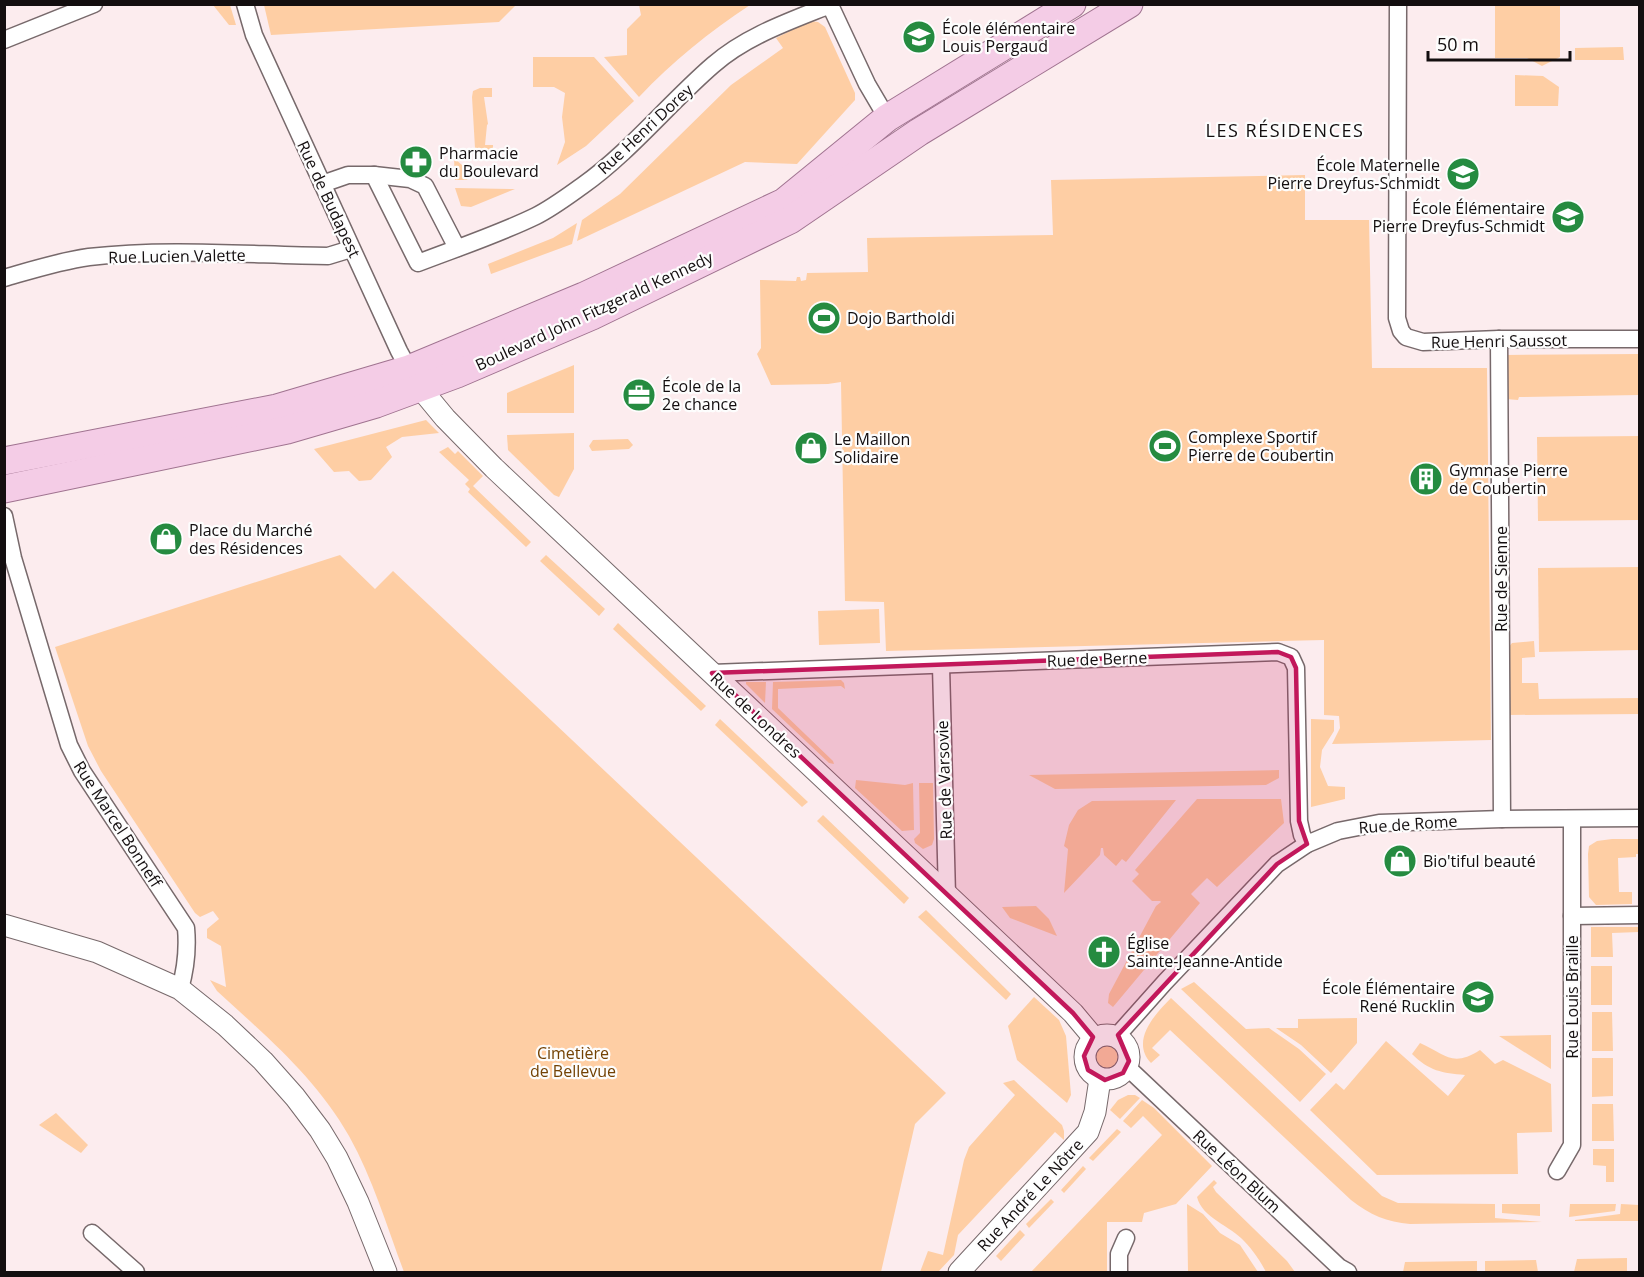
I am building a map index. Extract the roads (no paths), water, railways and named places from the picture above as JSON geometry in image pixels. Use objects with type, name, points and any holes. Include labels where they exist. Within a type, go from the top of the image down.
[{"type":"main road","name":"Boulevard John Fitzgerald Kennedy","points":[[4,489],[286,430],[376,404],[415,379],[784,202],[887,118],[1072,4]]},
{"type":"main road","name":"Boulevard John Fitzgerald Kennedy","points":[[4,461],[415,379],[592,316],[790,220],[920,132],[1129,4]]},
{"type":"street","points":[[4,40],[94,4]]},
{"type":"street","name":"Rue de Budapest","points":[[245,4],[254,35],[351,249],[415,379]]},
{"type":"street","name":"Rue Henri Saussot","points":[[1398,4],[1397,318],[1401,331],[1406,337],[1424,342],[1499,339],[1640,339]]},
{"type":"street","points":[[830,5],[867,84],[887,118]]},
{"type":"street","name":"Rue Henri Dorey","points":[[374,175],[418,263],[537,215],[566,197],[585,184],[649,127],[713,64],[758,36],[830,5]]},
{"type":"street","points":[[322,184],[348,175],[374,175],[410,179],[425,186],[457,248]]},
{"type":"street","name":"Rue Lucien Valette","points":[[4,278],[89,257],[156,253],[328,256],[351,249]]},
{"type":"street","name":"Rue de Sienne","points":[[1499,339],[1502,819]]},
{"type":"street","name":"Rue de Londres","points":[[415,379],[445,418],[494,468],[1073,1013],[1094,1038]]},
{"type":"street","name":"Rue Marcel Bonneff","points":[[4,516],[13,558],[69,745],[82,771],[186,928],[188,943],[186,965],[180,989]]},
{"type":"street","name":"Rue de Berne","points":[[712,673],[1278,652],[1291,657],[1296,668],[1299,821],[1307,844]]},
{"type":"street","name":"Rue de Varsovie","points":[[941,666],[947,895]]},
{"type":"street","name":"Rue de Rome","points":[[1116,1037],[1165,982],[1278,864],[1307,844],[1338,831],[1379,823],[1640,818]]},
{"type":"street","name":"Rue Louis Braille","points":[[1557,1171],[1572,1145],[1572,819]]},
{"type":"street","points":[[1572,916],[1640,915]]},
{"type":"street","points":[[4,925],[97,952],[180,989],[225,1025],[295,1096],[320,1130],[337,1158],[358,1202],[386,1272]]},
{"type":"street","points":[[1109,1035],[1116,1037],[1127,1046],[1129,1053],[1127,1067],[1118,1077],[1112,1079],[1100,1079],[1092,1075],[1085,1063],[1086,1049],[1094,1038],[1109,1035]]},
{"type":"street","name":"Rue Léon Blum","points":[[1127,1067],[1341,1271]]},
{"type":"street","name":"Rue André Le Nôtre","points":[[959,1272],[1088,1132],[1095,1112],[1100,1079]]},
{"type":"street","points":[[92,1233],[136,1272]]},
{"type":"street","points":[[1119,1272],[1119,1254],[1126,1238]]},
{"type":"place","name":"École élémentaire Louis Pergaud","points":[[919,37]]},
{"type":"place","name":"Pharmacie du Boulevard","points":[[416,162]]},
{"type":"place","name":"École Maternelle Pierre Dreyfus-Schmidt","points":[[1463,174]]},
{"type":"place","name":"École Élémentaire Pierre Dreyfus-Schmidt","points":[[1568,217]]},
{"type":"place","name":"Dojo Bartholdi","points":[[824,318]]},
{"type":"place","name":"École de la 2e chance","points":[[639,395]]},
{"type":"place","name":"Complexe Sportif Pierre de Coubertin","points":[[1165,446]]},
{"type":"place","name":"Le Maillon Solidaire","points":[[811,448]]},
{"type":"place","name":"Gymnase Pierre de Coubertin","points":[[1426,479]]},
{"type":"place","name":"Place du Marché des Résidences","points":[[166,539]]},
{"type":"place","name":"Bio'tiful beauté","points":[[1400,861]]},
{"type":"place","name":"Église Sainte-Jeanne-Antide","points":[[1104,952]]},
{"type":"place","name":"École Élémentaire René Rucklin","points":[[1478,997]]},
{"type":"district","name":"LES RÉSIDENCES","points":[[1285,131]]},
{"type":"park label","name":"Cimetière de Bellevue","points":[[573,1062]]}]
